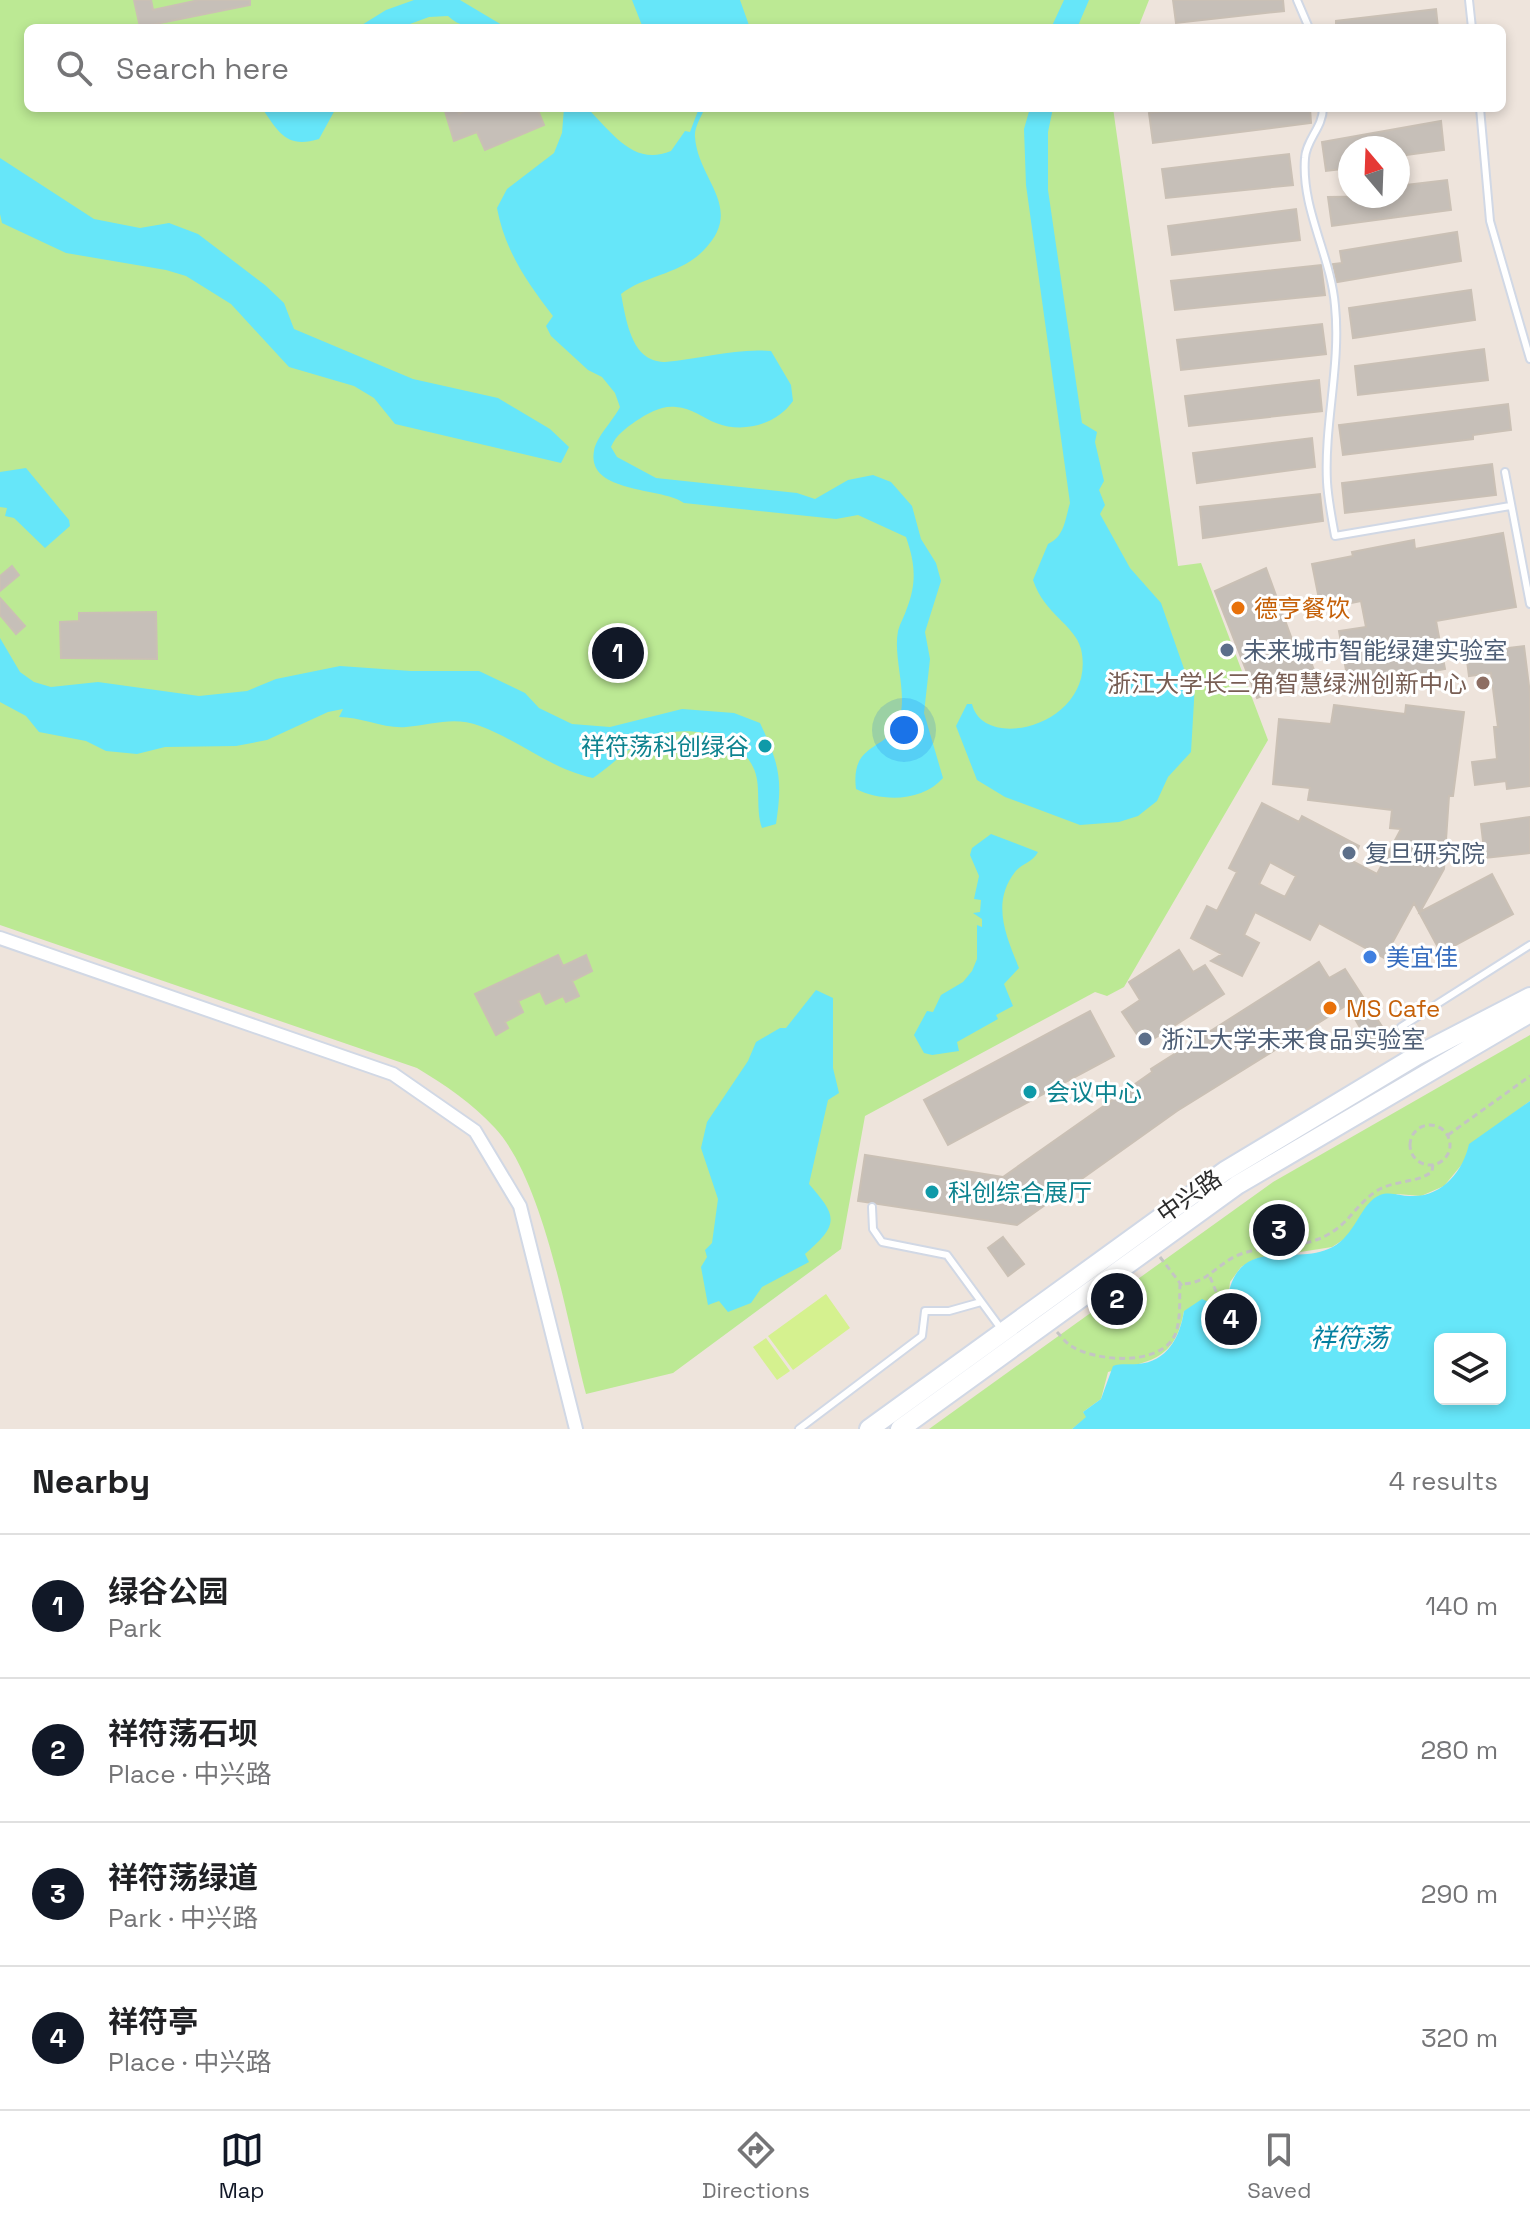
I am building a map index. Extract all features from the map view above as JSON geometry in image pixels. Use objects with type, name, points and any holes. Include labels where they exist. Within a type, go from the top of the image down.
[{"type":"main road","name":"中兴路","points":[[900,1429],[1008,1338],[1225,1171],[1416,1056],[1530,997]]},
{"type":"main road","name":"中兴路","points":[[869,1429],[1008,1338],[1046,1321],[1151,1245],[1296,1148],[1530,1013]]},
{"type":"street","points":[[0,938],[393,1074],[475,1131],[520,1206],[576,1429]]},
{"type":"lane","points":[[1297,0],[1307,24]]},
{"type":"lane","points":[[1469,0],[1472,24]]},
{"type":"lane","points":[[1323,112],[1323,120],[1305,156],[1310,210],[1329,262],[1335,306],[1338,353],[1327,481],[1335,536],[1510,506]]},
{"type":"lane","points":[[1480,112],[1490,221],[1530,359]]},
{"type":"lane","points":[[1505,472],[1530,604]]},
{"type":"lane","points":[[1416,1056],[1401,1027],[1530,945]]},
{"type":"lane","points":[[872,1207],[873,1229],[882,1242],[947,1255],[1008,1338]]},
{"type":"lane","points":[[799,1429],[922,1336],[925,1311],[949,1311],[981,1302]]},
{"type":"path","points":[[1448,1135],[1530,1076]]},
{"type":"path","points":[[1182,1286],[1210,1277],[1234,1257],[1301,1244],[1329,1235],[1357,1213],[1375,1192],[1415,1182],[1432,1172],[1433,1164],[1449,1152],[1448,1135],[1441,1128],[1428,1125],[1412,1136],[1410,1148],[1416,1159],[1433,1164]]},
{"type":"path","points":[[1046,1321],[1071,1346],[1126,1359],[1156,1354],[1172,1340],[1177,1330],[1182,1286],[1151,1245]]},
{"type":"path","points":[[1210,1277],[1226,1315]]},
{"type":"green space","name":"祥符荡科创绿谷","points":[[0,0],[1149,0],[1140,24],[24,24],[24,112],[1114,112],[1178,566],[1201,563],[1268,740],[1124,987],[1107,996],[1095,992],[865,1116],[841,1249],[673,1373],[586,1394],[552,1254],[527,1182],[495,1128],[468,1103],[417,1068],[0,925]]},
{"type":"green space","points":[[1530,1035],[1530,1101],[1472,1145],[1468,1157],[1444,1186],[1421,1196],[1397,1194],[1362,1215],[1349,1236],[1332,1247],[1255,1259],[1241,1267],[1230,1282],[1228,1300],[1184,1311],[1174,1340],[1159,1356],[1108,1372],[1101,1399],[1083,1412],[1087,1417],[1072,1429],[929,1429],[1273,1182]]},
{"type":"green space","points":[[826,1294],[850,1328],[793,1370],[768,1336]]},
{"type":"green space","points":[[766,1338],[790,1371],[777,1380],[753,1347]]},
{"type":"water","points":[[414,0],[460,0],[500,24],[461,24],[448,16],[429,17],[410,24],[363,24],[386,10]]},
{"type":"water","points":[[632,0],[740,0],[749,24],[641,24]]},
{"type":"water","points":[[1064,0],[1089,0],[1079,24],[1053,24]]},
{"type":"water","points":[[265,112],[334,112],[319,139],[299,142],[279,131]]},
{"type":"water","points":[[564,112],[591,112],[634,151],[658,155],[671,151],[685,131],[690,132],[698,112],[703,112],[695,137],[698,153],[720,208],[715,236],[694,259],[621,294],[629,328],[641,352],[661,362],[744,351],[771,351],[791,385],[793,401],[778,416],[748,427],[716,423],[682,408],[660,408],[629,426],[618,435],[611,447],[617,457],[656,478],[797,493],[815,499],[848,480],[873,475],[891,482],[912,506],[921,539],[936,563],[941,581],[925,632],[930,659],[924,713],[943,778],[924,792],[889,798],[856,789],[859,762],[895,728],[902,707],[897,641],[913,581],[913,564],[906,537],[858,515],[836,519],[684,503],[614,482],[602,475],[595,465],[595,446],[620,407],[615,393],[602,377],[588,370],[551,336],[546,326],[553,316],[518,265],[505,238],[497,208],[507,189],[554,153],[562,133]]},
{"type":"water","points":[[1029,112],[1052,112],[1048,132],[1048,190],[1082,423],[1097,432],[1095,442],[1104,481],[1099,490],[1105,505],[1100,514],[1130,568],[1161,603],[1189,683],[1195,684],[1191,752],[1168,777],[1157,801],[1138,816],[1119,822],[1080,825],[1005,797],[977,780],[956,726],[967,704],[972,704],[981,719],[996,727],[1016,728],[1037,723],[1057,713],[1073,696],[1082,675],[1078,641],[1044,602],[1033,580],[1048,544],[1061,532],[1070,503],[1026,185],[1024,129]]},
{"type":"water","points":[[0,158],[94,219],[140,228],[169,223],[198,234],[284,303],[294,329],[413,379],[498,398],[550,429],[569,447],[561,463],[395,424],[374,398],[354,386],[289,367],[231,304],[186,276],[66,253],[2,223]]},
{"type":"water","points":[[26,468],[69,520],[70,526],[45,548],[14,518],[5,516],[7,508],[0,507],[0,472]]},
{"type":"water","points":[[0,638],[20,672],[34,682],[51,687],[98,682],[199,696],[247,691],[276,679],[340,666],[411,671],[479,671],[525,693],[539,708],[572,724],[610,727],[682,709],[734,713],[760,723],[772,750],[779,783],[776,824],[762,828],[756,774],[744,754],[718,737],[684,731],[651,737],[637,744],[593,778],[563,768],[495,732],[470,723],[452,721],[390,726],[339,717],[343,709],[328,712],[267,740],[236,746],[165,747],[137,754],[106,751],[86,741],[39,732],[26,716],[0,702]]},
{"type":"water","points":[[991,834],[1038,852],[1015,872],[1008,884],[1002,908],[1006,932],[1019,968],[1004,984],[1013,1006],[996,1015],[998,1019],[957,1042],[959,1051],[932,1055],[924,1053],[914,1035],[927,1011],[933,1012],[941,995],[963,982],[977,959],[977,925],[982,927],[982,919],[973,913],[980,912],[981,900],[974,899],[979,876],[970,855],[972,848]]},
{"type":"water","points":[[816,990],[833,998],[833,1068],[839,1093],[828,1100],[809,1184],[825,1204],[831,1220],[824,1235],[805,1254],[809,1262],[762,1287],[751,1303],[728,1312],[719,1301],[708,1305],[701,1267],[707,1257],[705,1250],[712,1243],[718,1199],[701,1148],[707,1122],[748,1061],[756,1042],[780,1028],[786,1028]]},
{"type":"water","name":"祥符荡","points":[[1530,1101],[1530,1429],[1072,1429],[1086,1417],[1083,1412],[1101,1399],[1113,1366],[1157,1359],[1175,1339],[1184,1311],[1202,1299],[1211,1303],[1227,1300],[1234,1279],[1244,1265],[1256,1258],[1321,1252],[1336,1245],[1374,1199],[1388,1193],[1406,1196],[1432,1193],[1456,1173],[1469,1144]]},
{"type":"building","points":[[134,0],[151,0],[153,10],[199,0],[250,0],[250,5],[155,24],[139,24]]},
{"type":"building","points":[[1173,0],[1283,0],[1284,11],[1176,23]]},
{"type":"building","points":[[1436,9],[1438,24],[1336,24],[1336,21]]},
{"type":"building","points":[[445,112],[539,112],[544,125],[485,150],[477,132],[454,141]]},
{"type":"building","points":[[1310,112],[1311,123],[1153,143],[1149,113]]},
{"type":"building","points":[[1441,121],[1444,150],[1410,154],[1410,136],[1356,136]]},
{"type":"building","points":[[1338,139],[1338,170],[1326,171],[1322,142]]},
{"type":"building","points":[[1289,154],[1293,185],[1166,198],[1162,169]]},
{"type":"building","points":[[1447,180],[1451,210],[1332,226],[1328,197],[1338,197],[1338,208],[1410,208],[1410,185]]},
{"type":"building","points":[[1296,209],[1300,240],[1172,255],[1168,226]]},
{"type":"building","points":[[1457,232],[1461,261],[1337,282],[1333,264],[1342,263],[1340,251]]},
{"type":"building","points":[[1321,265],[1325,295],[1175,310],[1171,281]]},
{"type":"building","points":[[1471,290],[1475,320],[1353,338],[1349,308]]},
{"type":"building","points":[[1322,324],[1326,354],[1181,370],[1177,340]]},
{"type":"building","points":[[1484,349],[1488,380],[1358,395],[1355,366]]},
{"type":"building","points":[[1319,380],[1322,411],[1189,426],[1185,396]]},
{"type":"building","points":[[1508,404],[1511,430],[1473,435],[1473,439],[1343,455],[1339,425]]},
{"type":"building","points":[[1312,438],[1315,467],[1197,483],[1193,453]]},
{"type":"building","points":[[1492,464],[1496,495],[1345,513],[1342,483]]},
{"type":"building","points":[[1320,494],[1323,521],[1203,538],[1200,507]]},
{"type":"building","points":[[1503,533],[1516,607],[1436,621],[1445,669],[1349,687],[1339,631],[1366,627],[1361,601],[1321,609],[1312,564],[1353,556],[1352,552],[1414,540],[1415,549]]},
{"type":"building","points":[[12,566],[19,575],[0,591],[0,576]]},
{"type":"building","points":[[1266,568],[1294,645],[1303,642],[1316,675],[1257,698],[1215,591]]},
{"type":"building","points":[[0,598],[25,626],[16,634],[0,615]]},
{"type":"building","points":[[156,612],[157,659],[61,658],[60,622],[79,621],[79,613]]},
{"type":"building","points":[[1524,646],[1530,694],[1530,786],[1507,789],[1506,781],[1475,785],[1472,762],[1497,759],[1494,727],[1498,727],[1491,673],[1469,676],[1466,653]]},
{"type":"building","points":[[1334,705],[1405,714],[1406,705],[1464,712],[1453,796],[1449,796],[1444,869],[1420,912],[1492,874],[1513,914],[1441,953],[1414,903],[1384,958],[1319,923],[1310,940],[1255,912],[1244,935],[1259,943],[1242,976],[1211,961],[1222,954],[1191,938],[1207,906],[1217,911],[1237,872],[1229,868],[1262,803],[1299,822],[1302,816],[1359,846],[1352,861],[1377,874],[1401,829],[1390,828],[1392,810],[1308,800],[1310,788],[1273,784],[1279,719],[1331,724]],"holes":[[[1270,862],[1296,876],[1285,897],[1259,884]]]},
{"type":"building","points":[[1530,817],[1530,853],[1485,858],[1481,824]]},
{"type":"building","points":[[1179,950],[1193,972],[1205,965],[1224,994],[1144,1045],[1122,1012],[1140,1000],[1129,982]]},
{"type":"building","points":[[558,955],[563,966],[586,955],[592,971],[572,981],[579,996],[566,1002],[563,996],[546,1004],[540,991],[518,1001],[523,1012],[505,1022],[508,1028],[496,1035],[475,994]]},
{"type":"building","points":[[1319,962],[1329,978],[1345,969],[1392,1042],[1374,1052],[1347,1005],[1177,1111],[1017,1225],[858,1201],[865,1155],[1003,1177],[1152,1072],[1151,1069]]},
{"type":"building","points":[[1090,1011],[1114,1056],[948,1145],[924,1100]]},
{"type":"building","points":[[1003,1237],[1024,1264],[1008,1276],[988,1248]]},
{"type":"place","name":"德亨餐饮","points":[[1238,608]]},
{"type":"place","name":"未来城市智能绿建实验室","points":[[1227,650]]},
{"type":"place","name":"绿谷公园","points":[[618,653]]},
{"type":"place","name":"浙江大学长三角智慧绿洲创新中心","points":[[1483,683]]},
{"type":"place","name":"祥符荡科创绿谷","points":[[765,746]]},
{"type":"place","name":"复旦研究院","points":[[1349,853]]},
{"type":"place","name":"美宜佳","points":[[1370,957]]},
{"type":"place","name":"MS Cafe","points":[[1330,1008]]},
{"type":"place","name":"浙江大学未来食品实验室","points":[[1145,1039]]},
{"type":"place","name":"会议中心","points":[[1030,1092]]},
{"type":"place","name":"科创综合展厅","points":[[932,1192]]},
{"type":"place","name":"祥符荡绿道","points":[[1279,1230]]},
{"type":"place","name":"祥符荡石坝","points":[[1117,1299]]},
{"type":"place","name":"祥符亭","points":[[1231,1319]]}]
